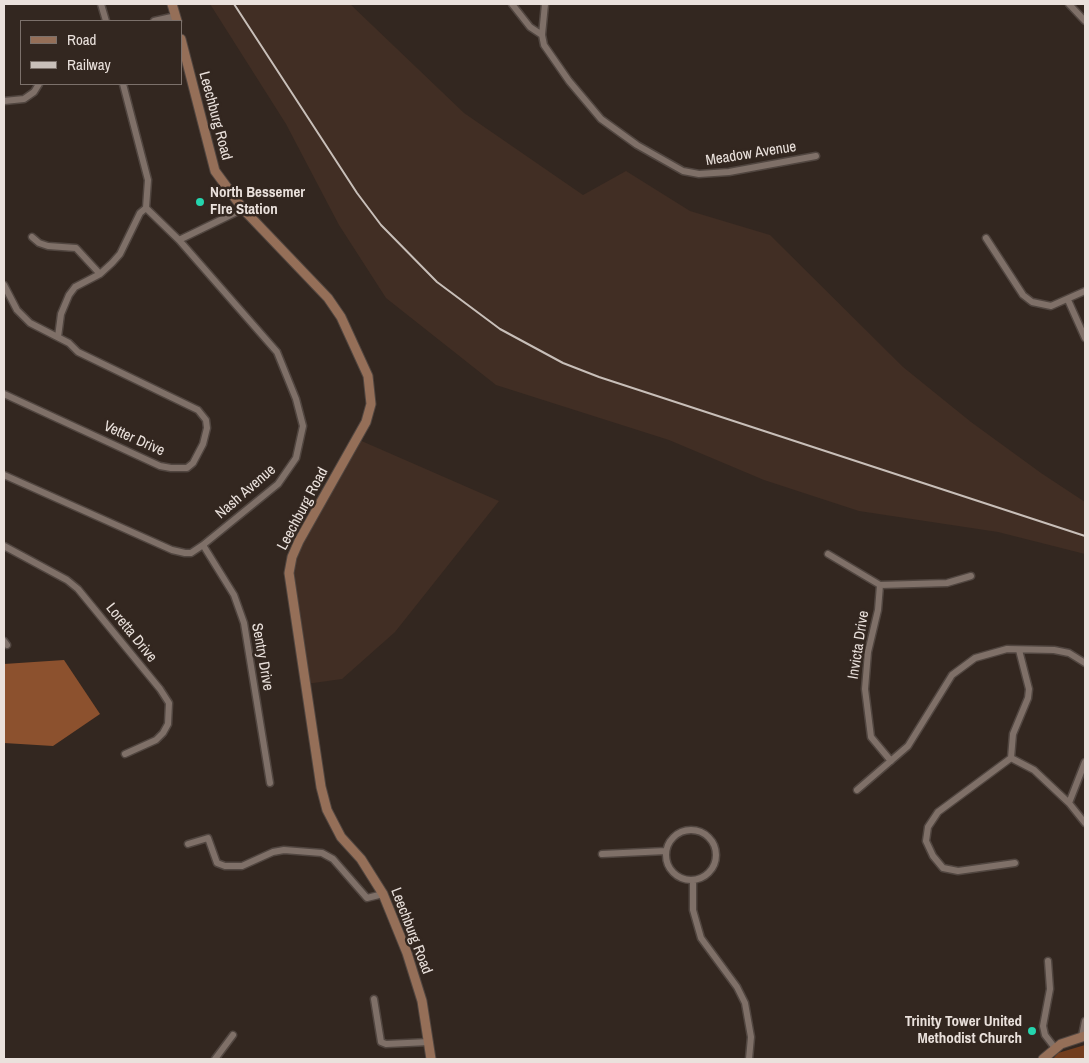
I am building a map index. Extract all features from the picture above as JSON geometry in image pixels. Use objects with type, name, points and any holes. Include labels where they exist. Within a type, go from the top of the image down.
[{"type":"street","points":[[102,4],[106,20]]},
{"type":"street","points":[[172,4],[176,19]]},
{"type":"street","points":[[512,4],[530,27],[542,35],[546,4]]},
{"type":"street","points":[[1069,4],[1085,21]]},
{"type":"street","name":"Meadow Avenue","points":[[542,35],[552,58],[600,119],[637,145],[683,171],[699,174],[729,172],[816,156]]},
{"type":"street","name":"Leechburg Road","points":[[182,43],[210,159],[224,187],[328,298],[341,317],[368,376],[371,404],[366,422],[299,540],[292,557],[289,573],[321,787],[327,810],[341,837],[361,859],[383,894],[407,953],[422,1001],[431,1059]]},
{"type":"street","points":[[4,101],[24,99],[34,92],[38,85]]},
{"type":"street","points":[[58,337],[61,314],[69,295],[75,287],[100,274],[120,254],[134,225],[146,208],[148,180],[123,85]]},
{"type":"street","name":"Nash Avenue","points":[[4,475],[172,550],[192,553],[278,484],[290,470],[299,451],[303,426],[296,399],[271,343],[179,240],[146,208]]},
{"type":"street","points":[[179,240],[243,209]]},
{"type":"street","points":[[32,238],[38,243],[48,246],[76,248],[100,274]]},
{"type":"street","points":[[986,238],[1018,288],[1032,302],[1051,306],[1085,291]]},
{"type":"street","name":"Vetter Drive","points":[[4,285],[24,319],[58,337],[78,352],[202,414],[207,428],[203,444],[193,463],[187,468],[160,466],[4,394]]},
{"type":"street","points":[[1068,300],[1085,338]]},
{"type":"street","name":"Sentry Drive","points":[[203,545],[234,595],[244,623],[270,783]]},
{"type":"street","name":"Loretta Drive","points":[[4,546],[67,580],[78,589],[160,689],[169,703],[168,724],[156,740],[124,754]]},
{"type":"street","points":[[828,554],[880,585],[947,583],[971,576]]},
{"type":"street","name":"Invicta Drive","points":[[880,585],[878,610],[868,652],[865,689],[871,737],[891,761]]},
{"type":"street","points":[[857,790],[908,746],[952,675],[975,658],[1007,649],[1054,650],[1069,653],[1085,663]]},
{"type":"street","points":[[1015,863],[958,871],[943,868],[933,856],[926,841],[928,827],[938,812],[1011,758],[1013,734],[1028,698],[1029,689],[1019,650]]},
{"type":"street","points":[[1011,758],[1034,770],[1069,802],[1085,823]]},
{"type":"street","points":[[1069,802],[1085,762]]},
{"type":"street","points":[[695,831],[708,838],[715,849],[713,867],[702,878],[694,880],[681,879],[673,874],[668,865],[666,851],[669,843],[679,834],[695,831]]},
{"type":"street","points":[[188,844],[208,838],[217,863],[225,866],[252,864],[273,852],[284,850],[322,853],[333,859],[367,898],[383,894]]},
{"type":"street","points":[[602,854],[666,851]]},
{"type":"street","points":[[694,880],[693,910],[701,938],[737,987],[745,1003],[751,1037],[749,1059]]},
{"type":"street","points":[[1048,961],[1050,989],[1043,1026],[1045,1035],[1055,1048]]},
{"type":"street","points":[[374,999],[381,1042],[386,1044],[429,1042]]},
{"type":"street","points":[[1043,1059],[1055,1048],[1084,1036],[1085,1021]]},
{"type":"street","points":[[215,1059],[232,1035]]},
{"type":"shaded area","points":[[210,4],[350,4],[464,113],[583,195],[626,171],[690,211],[770,235],[903,367],[971,422],[1041,473],[1085,502],[1085,554],[998,532],[859,511],[764,480],[669,440],[496,385],[386,298],[339,225],[286,124]]},
{"type":"shaded area","points":[[357,439],[499,501],[395,632],[342,679],[306,684],[290,565]]},
{"type":"shaded area","points":[[64,660],[100,714],[53,746],[4,743],[4,664]]},
{"type":"shaded area","points":[[1085,1045],[1085,1059],[1053,1059],[1058,1053]]},
{"type":"railway","points":[[234,4],[357,193],[381,225],[437,282],[500,329],[563,363],[599,377],[1085,536]]},
{"type":"place","name":"North Bessemer FIre Station","points":[[200,202]]},
{"type":"place","name":"Trinity Tower United Methodist Church","points":[[1032,1031]]}]
